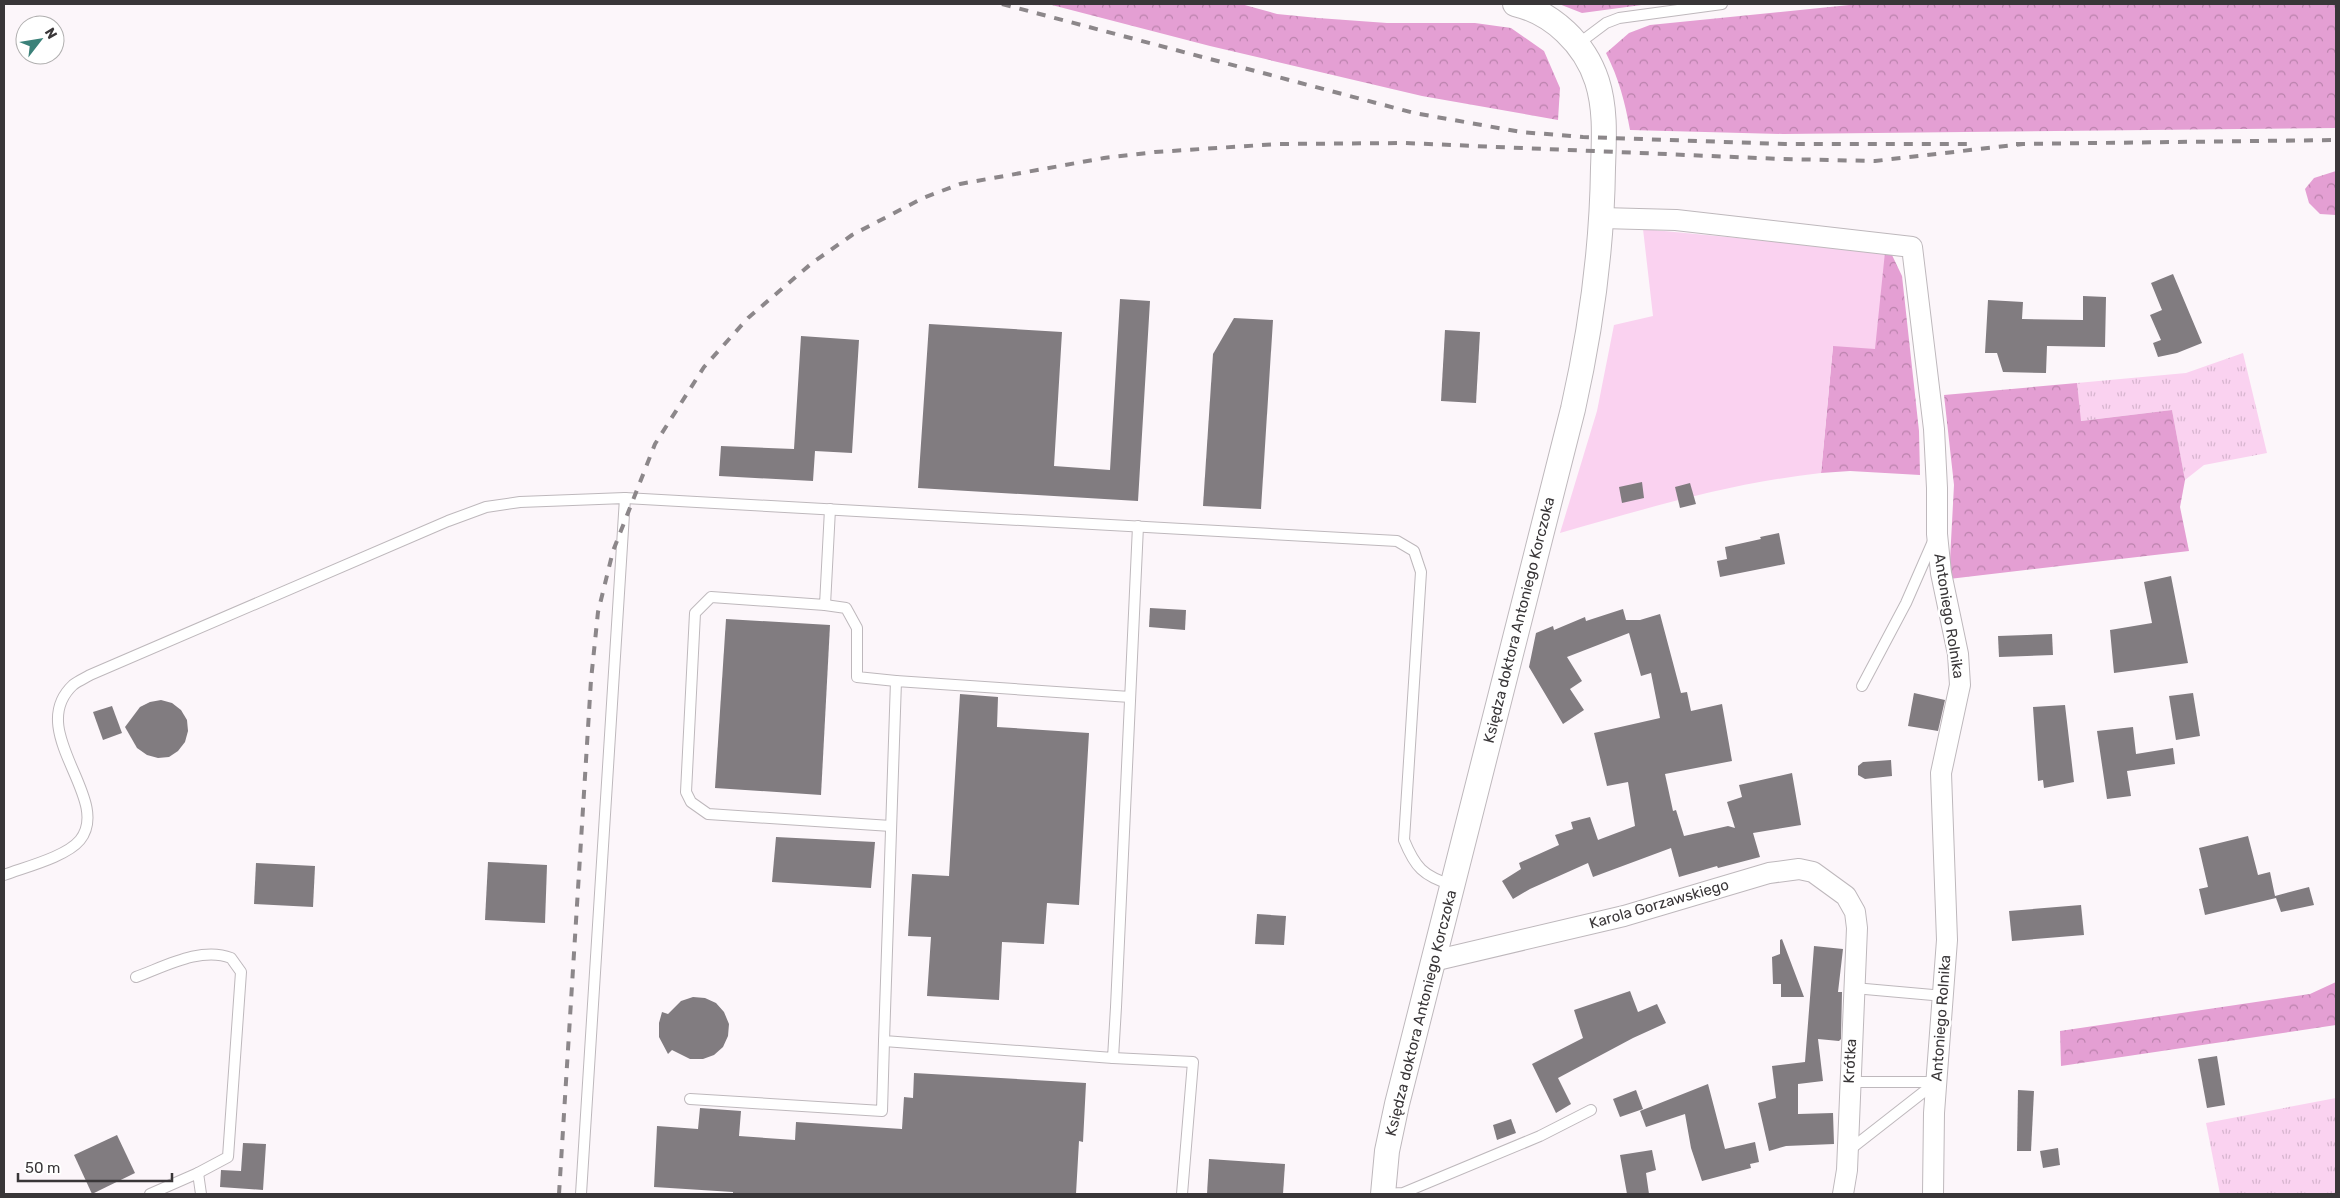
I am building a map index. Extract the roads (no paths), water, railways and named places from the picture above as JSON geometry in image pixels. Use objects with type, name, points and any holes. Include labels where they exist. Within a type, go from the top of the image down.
[{"type":"street","points":[[1515,4],[1536,10],[1578,44]]},
{"type":"street","name":"Księdza doktora Antoniego Korczoka","points":[[1383,1194],[1387,1151],[1395,1113],[1589,334],[1602,218],[1604,130],[1602,102],[1597,80],[1578,44]]},
{"type":"street","name":"Antoniego Rolnika","points":[[1602,218],[1676,220],[1912,247],[1934,429],[1938,488],[1937,534],[1941,573],[1958,654],[1960,685],[1941,773],[1947,940],[1936,1082],[1933,1194]]},
{"type":"street","name":"Karola Gorzawskiego","points":[[1433,961],[1624,916],[1769,873],[1799,869],[1813,872],[1846,896],[1855,912],[1857,928]]},
{"type":"street","name":"Krótka","points":[[1843,1194],[1848,1152],[1849,1082],[1857,928]]},
{"type":"lane","points":[[1578,44],[1606,23],[1619,18],[1722,4]]},
{"type":"lane","points":[[4,875],[64,852],[80,840],[87,823],[86,806],[62,743],[58,719],[62,701],[73,685],[99,671],[438,525],[486,507],[520,502],[625,498],[1397,541],[1414,551],[1421,572],[1404,840],[1413,862],[1430,878],[1452,885]]},
{"type":"lane","points":[[581,1194],[625,498]]},
{"type":"lane","points":[[825,605],[830,509]]},
{"type":"lane","points":[[1113,1058],[1138,526]]},
{"type":"lane","points":[[1862,686],[1906,603],[1937,534]]},
{"type":"lane","points":[[891,826],[708,814],[691,802],[686,792],[694,613],[711,598],[846,608],[857,628],[858,677],[896,682],[1130,697]]},
{"type":"lane","points":[[690,1099],[882,1110],[896,682]]},
{"type":"lane","points":[[136,977],[182,960],[210,954],[231,958],[240,972],[228,1157],[198,1173],[150,1194]]},
{"type":"lane","points":[[1854,988],[1944,996]]},
{"type":"lane","points":[[884,1041],[1193,1062],[1182,1194]]},
{"type":"lane","points":[[1849,1082],[1936,1082]]},
{"type":"lane","points":[[1848,1152],[1936,1082]]},
{"type":"lane","points":[[1383,1194],[1403,1193],[1540,1136],[1591,1110]]},
{"type":"lane","points":[[198,1173],[201,1194]]},
{"type":"railway","points":[[1002,4],[1414,113],[1521,132],[1583,137],[1785,144],[1968,144]]},
{"type":"railway","points":[[2016,144],[2336,140]]},
{"type":"railway","points":[[559,1194],[591,680],[598,612],[613,551],[655,444],[704,367],[748,318],[812,263],[852,235],[923,198],[960,184],[1104,158],[1155,152],[1278,144],[1404,143],[1782,159],[1875,161],[2023,144]]}]
